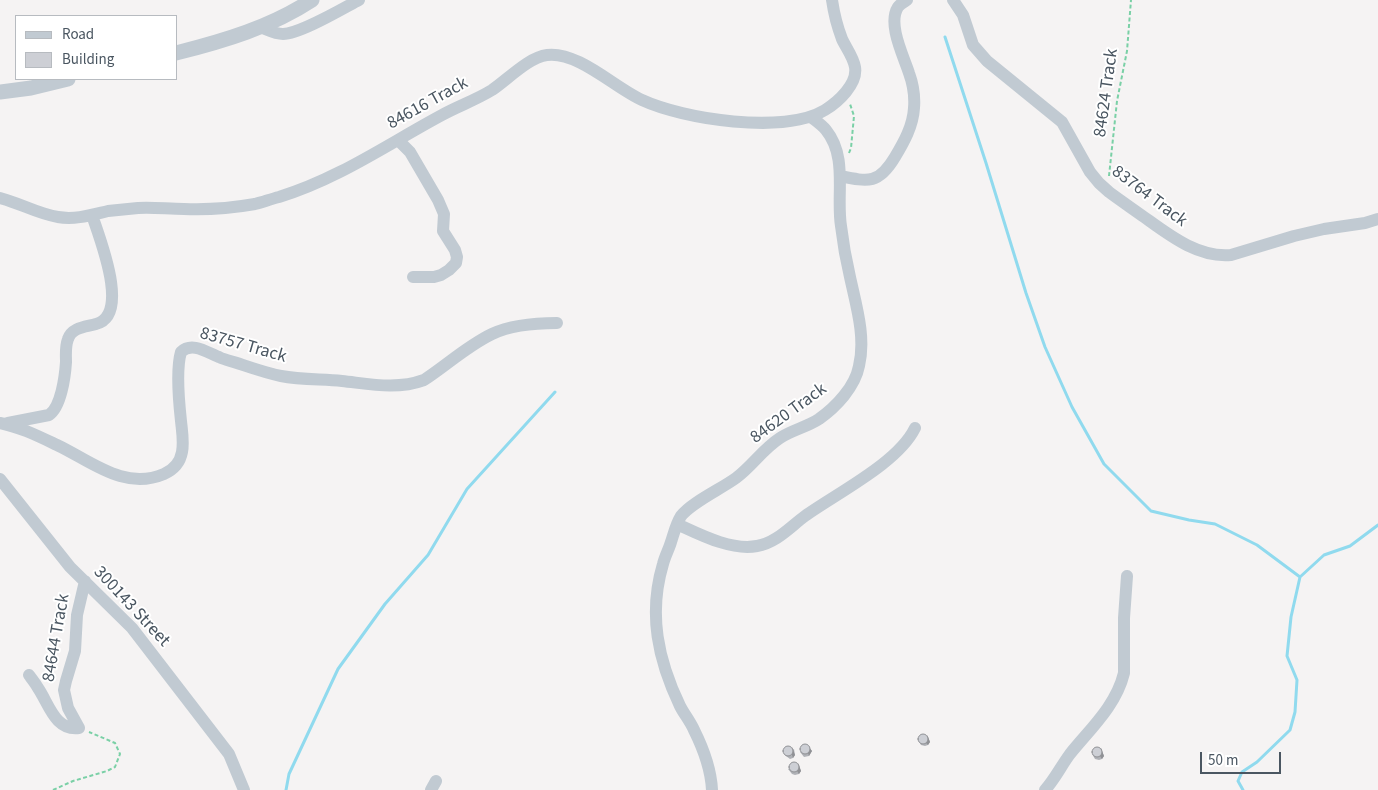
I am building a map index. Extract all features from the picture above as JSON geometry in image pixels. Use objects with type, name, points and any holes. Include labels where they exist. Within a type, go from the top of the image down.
[{"type":"street","points":[[178,52],[234,37],[271,23],[312,0]]},
{"type":"street","points":[[260,27],[273,32],[290,34],[359,0]]},
{"type":"street","points":[[832,0],[835,21],[856,70],[850,86]]},
{"type":"street","points":[[811,117],[830,136],[835,147],[840,176],[872,180],[880,177],[888,168],[905,140],[912,124],[914,107],[914,94],[910,75],[902,57],[896,32],[895,16],[898,7],[907,0]]},
{"type":"street","name":"83764 Track","points":[[953,0],[962,15],[974,45],[987,61],[1062,122],[1099,183],[1183,244],[1223,256],[1294,236],[1378,219]]},
{"type":"street","name":"84616 Track","points":[[0,198],[58,218],[75,218],[123,209],[186,210],[256,203],[302,190],[351,167],[454,108],[490,91],[536,57],[549,54],[562,56],[585,65],[641,100],[665,109],[716,120],[767,123],[811,117],[842,98],[850,86]]},
{"type":"street","points":[[0,92],[31,88],[64,80]]},
{"type":"street","points":[[398,140],[410,152],[438,200],[444,214],[442,231],[455,250],[457,257],[456,263],[441,275],[413,277]]},
{"type":"street","name":"84620 Track","points":[[712,790],[705,757],[694,729],[680,706],[659,648],[656,630],[656,607],[659,582],[663,564],[682,514],[738,477],[769,445],[782,436],[818,419],[846,393],[854,379],[859,367],[861,350],[860,330],[858,310],[840,222],[840,176]]},
{"type":"street","points":[[3,423],[49,415],[54,411],[63,384],[68,340],[72,332],[80,328],[99,324],[111,309],[112,293],[110,278],[92,215]]},
{"type":"street","name":"83757 Track","points":[[3,423],[34,434],[102,470],[131,479],[159,476],[170,471],[177,464],[182,454],[179,365],[181,352],[187,348],[195,348],[219,358],[282,376],[396,386],[415,384],[424,380],[493,333],[510,328],[557,322]]},
{"type":"street","points":[[677,524],[731,546],[759,546],[781,536],[804,516],[885,462],[902,446],[915,428]]},
{"type":"street","name":"300143 Street","points":[[1,482],[70,567],[132,628],[228,754],[244,790]]},
{"type":"street","points":[[1046,790],[1070,754],[1108,708],[1122,682],[1124,673],[1124,618],[1127,576]]},
{"type":"street","name":"84644 Track","points":[[29,675],[53,715],[61,724],[72,729],[79,728],[68,708],[64,690],[75,652],[77,615],[85,581]]},
{"type":"path","name":"84624 Track","points":[[1099,183],[1109,177],[1117,101],[1127,51],[1131,0]]},
{"type":"path","points":[[848,155],[851,148],[854,116],[849,99],[850,86]]},
{"type":"path","points":[[54,790],[115,767],[120,754],[115,743],[79,728]]},
{"type":"building","points":[[921,734],[925,734],[928,739],[927,743],[921,744],[918,741],[918,737]]},
{"type":"building","points":[[803,744],[807,744],[810,749],[809,753],[803,754],[800,751],[800,747]]},
{"type":"building","points":[[786,746],[790,746],[793,751],[792,755],[786,756],[783,753],[783,749]]},
{"type":"building","points":[[1095,747],[1099,747],[1102,752],[1101,756],[1095,757],[1092,754],[1092,750]]},
{"type":"building","points":[[792,762],[796,762],[799,767],[798,771],[792,772],[789,769],[789,765]]},
{"type":"waterway","points":[[945,37],[1026,293],[1045,347],[1072,407],[1104,464],[1151,511],[1215,524],[1257,545],[1300,577]]},
{"type":"waterway","points":[[286,790],[289,774],[338,669],[385,604],[428,555],[467,489],[555,392]]},
{"type":"waterway","points":[[1243,790],[1238,781],[1242,772],[1257,762],[1290,730],[1295,712],[1297,680],[1287,656],[1291,617],[1300,577],[1324,555],[1350,546],[1378,525]]}]
